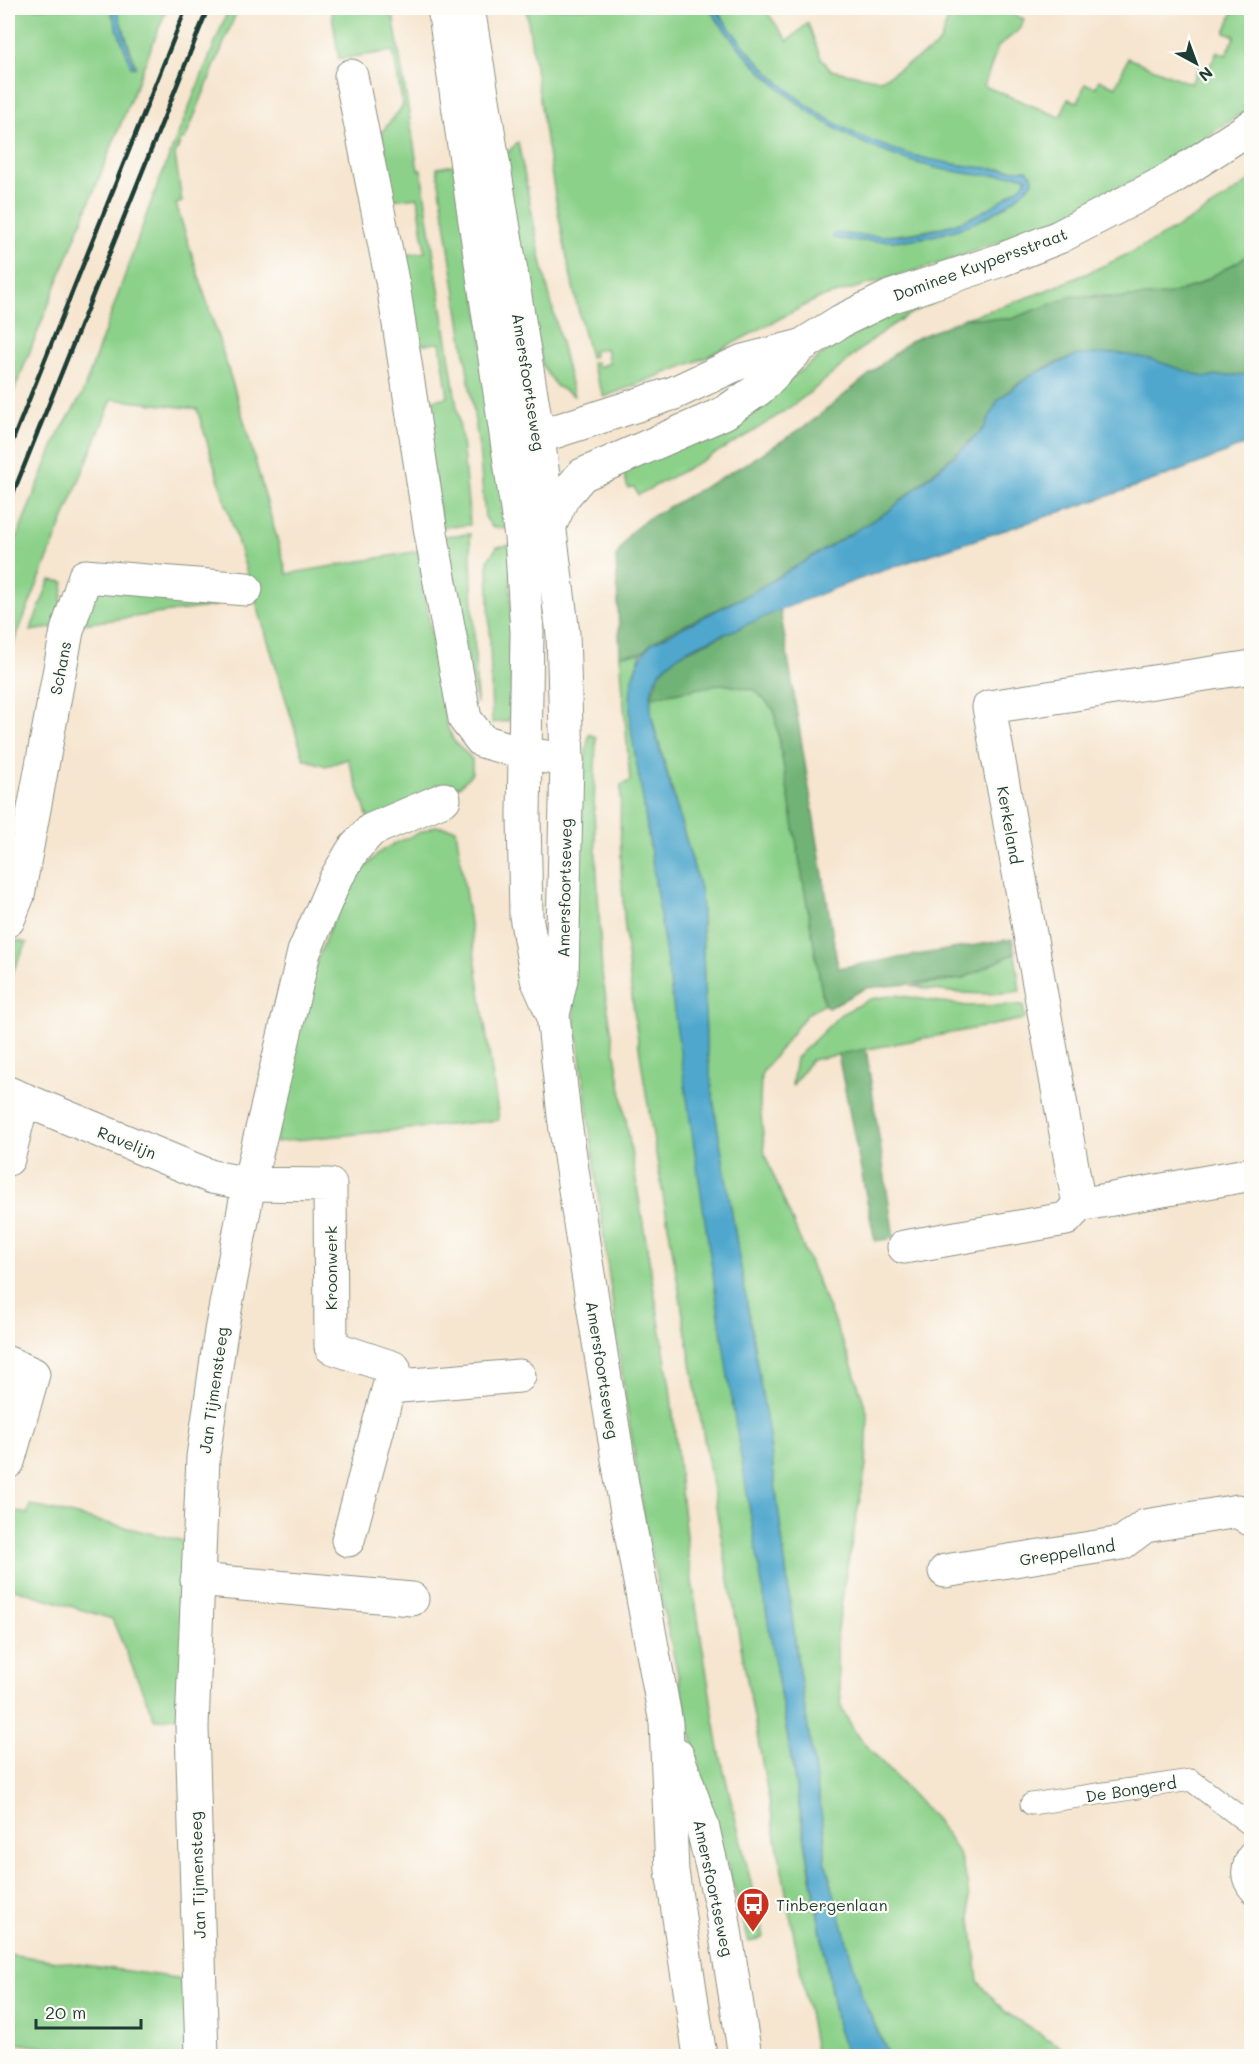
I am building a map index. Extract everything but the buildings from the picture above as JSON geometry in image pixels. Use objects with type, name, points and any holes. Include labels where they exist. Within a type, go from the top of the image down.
[{"type":"street","name":"Amersfoortseweg","points":[[444,8],[521,537],[527,632],[526,916],[537,979],[553,1015],[564,1116],[585,1255],[622,1484],[666,1723],[672,1871],[700,2056]]},
{"type":"street","name":"Amersfoortseweg","points":[[468,8],[538,437],[563,634],[567,760],[562,975],[553,1015]]},
{"type":"street","points":[[351,75],[394,291],[431,533],[465,719],[483,741],[526,754],[567,760]]},
{"type":"street","name":"Dominee Kuypersstraat","points":[[550,525],[563,497],[582,474],[724,413],[759,389],[801,346],[841,321],[890,297],[1001,260],[1059,237],[1169,180],[1251,126]]},
{"type":"street","name":"Dominee Kuypersstraat","points":[[538,437],[674,393],[743,361],[801,346]]},
{"type":"street","points":[[512,471],[538,437]]},
{"type":"street","name":"Schans","points":[[8,920],[18,895],[67,631],[85,576],[246,589]]},
{"type":"street","name":"Kerkeland","points":[[1080,1205],[989,707],[1251,667]]},
{"type":"street","name":"Jan Tijmensteeg","points":[[202,2056],[192,1727],[203,1457],[221,1331],[249,1184],[304,952],[335,880],[353,850],[371,830],[444,799]]},
{"type":"street","points":[[8,1159],[15,1096]]},
{"type":"street","name":"Ravelijn","points":[[15,1096],[212,1177],[249,1184]]},
{"type":"street","points":[[904,1247],[1066,1219],[1080,1205],[1251,1174]]},
{"type":"street","name":"Kroonwerk","points":[[249,1184],[330,1185],[331,1347],[394,1368],[348,1539]]},
{"type":"street","points":[[8,1363],[33,1374],[8,1462]]},
{"type":"street","points":[[389,1387],[519,1376]]},
{"type":"street","name":"Greppelland","points":[[945,1572],[1122,1543],[1145,1526],[1238,1511],[1251,1520]]},
{"type":"street","points":[[197,1580],[412,1599]]},
{"type":"street","name":"Amersfoortseweg","points":[[666,1723],[705,1836],[721,1905],[745,2056]]},
{"type":"lane","name":"De Bongerd","points":[[1032,1804],[1191,1780],[1251,1826]]},
{"type":"lane","points":[[1251,1849],[1242,1870],[1243,1880],[1251,1893]]},
{"type":"green space","points":[[8,8],[110,8],[131,67],[136,66],[116,8],[167,8],[8,406]]},
{"type":"green space","points":[[229,8],[238,8],[185,139],[181,140],[175,155],[182,202],[176,204],[240,407],[287,574],[418,551],[446,724],[454,741],[472,759],[472,773],[461,785],[369,821],[348,759],[326,766],[304,759],[197,409],[112,399],[8,657],[8,559],[58,435],[82,395],[154,194]]},
{"type":"green space","points":[[331,8],[392,8],[418,170],[421,170],[462,441],[470,525],[442,527],[423,402],[448,397],[440,343],[414,345],[401,256],[425,252],[418,197],[392,200],[381,133],[403,106],[393,51],[339,59]]},
{"type":"green space","points":[[526,8],[709,8],[754,64],[807,110],[837,129],[868,145],[937,168],[977,175],[1012,175],[1027,178],[1018,188],[987,209],[946,226],[902,234],[834,238],[860,241],[914,239],[966,226],[990,215],[1013,200],[1033,182],[1032,175],[1027,170],[978,167],[932,160],[889,148],[849,131],[812,109],[778,82],[745,48],[715,8],[764,8],[788,41],[808,23],[820,56],[830,70],[881,80],[933,49],[940,42],[952,8],[998,8],[1024,19],[1021,28],[998,47],[984,86],[1060,117],[1068,99],[1078,102],[1085,84],[1096,87],[1099,80],[1116,87],[1128,58],[1191,84],[1199,66],[1209,69],[1217,51],[1226,55],[1235,36],[1225,32],[1233,12],[1224,8],[1251,8],[1251,107],[1161,167],[1053,222],[939,264],[817,299],[707,357],[604,397],[591,363],[596,362],[598,367],[609,363],[606,348],[593,351],[594,356],[590,357],[579,314],[553,183]]},
{"type":"green space","points":[[518,142],[542,265],[574,396],[556,386],[542,365],[501,159]]},
{"type":"green space","points":[[458,164],[509,529],[492,527],[485,517],[479,448],[437,168]]},
{"type":"green space","points":[[1251,180],[1251,254],[1195,286],[1166,295],[1120,298],[1096,295],[1011,319],[965,318],[1040,293],[1114,261],[1185,223]]},
{"type":"green space","points":[[1251,254],[1251,374],[1204,377],[1150,359],[1095,355],[1077,355],[1046,367],[1017,384],[998,400],[984,428],[889,511],[753,592],[668,633],[641,653],[620,655],[616,557],[630,533],[647,519],[749,462],[810,423],[910,341],[965,318],[1011,319],[1072,296],[1120,298],[1166,295],[1195,286]]},
{"type":"green space","points":[[941,296],[942,299],[898,321],[863,347],[813,390],[755,430],[638,495],[634,487],[628,488],[622,468],[784,383],[827,351],[883,318]]},
{"type":"green space","points":[[470,534],[477,704],[444,536]]},
{"type":"green space","points":[[510,545],[512,718],[492,723],[488,560],[497,547]]},
{"type":"green space","points":[[50,580],[64,582],[57,627],[30,631]]},
{"type":"green space","points":[[100,584],[208,593],[216,606],[81,624]]},
{"type":"green space","points":[[780,609],[838,968],[1012,939],[1015,953],[962,979],[866,988],[828,1008],[824,1004],[774,710],[755,690],[722,684],[651,697],[660,672],[677,656]]},
{"type":"green space","points":[[641,653],[632,678],[630,706],[643,800],[784,1719],[837,2025],[847,2056],[816,2056],[743,1658],[644,1082],[628,964],[620,845],[621,785],[630,781],[620,655]]},
{"type":"green space","points":[[722,684],[755,690],[774,710],[824,1004],[807,1014],[761,1074],[760,1106],[765,1155],[850,1360],[868,1415],[866,1466],[844,1584],[837,1638],[842,1709],[858,1737],[936,1820],[959,1854],[967,1882],[978,1981],[1005,2012],[1075,2056],[889,2056],[862,1997],[846,1947],[825,1860],[825,1838],[798,1664],[769,1436],[715,1112],[706,1041],[701,892],[650,711],[651,697]]},
{"type":"green space","points":[[589,734],[596,737],[594,811],[602,974],[670,1387],[688,1556],[719,1750],[764,1937],[749,1942],[696,1754],[648,1541],[624,1390],[572,995],[578,800]]},
{"type":"green space","points":[[435,826],[456,829],[499,1120],[276,1142],[297,1030],[321,949],[337,913],[355,881],[377,855],[396,843]]},
{"type":"green space","points":[[14,940],[27,943],[8,981],[8,958]]},
{"type":"green space","points":[[1015,953],[1020,991],[992,994],[965,993],[911,986],[962,979]]},
{"type":"green space","points":[[896,995],[967,1006],[1023,1005],[1025,1019],[811,1060],[792,1086],[796,1058],[841,1014],[870,999]]},
{"type":"green space","points":[[866,1049],[894,1238],[875,1241],[838,1054]]},
{"type":"green space","points":[[30,1505],[188,1542],[186,1715],[155,1720],[112,1619],[8,1587],[8,1510],[28,1514]]},
{"type":"green space","points":[[8,1954],[190,1980],[194,2056],[106,2056],[8,2042]]},
{"type":"water","points":[[110,8],[116,8],[135,68],[131,67]]},
{"type":"water","points":[[709,8],[715,8],[745,47],[777,80],[812,108],[849,131],[889,148],[932,160],[978,167],[1027,170],[1032,175],[1033,182],[1013,200],[990,215],[941,234],[887,241],[834,238],[832,236],[835,233],[903,235],[947,227],[988,209],[1019,188],[1027,178],[1012,175],[977,175],[937,168],[868,145],[837,129],[807,110],[754,64]]},
{"type":"water","points":[[1117,353],[1150,359],[1204,377],[1251,374],[1251,442],[1125,490],[806,599],[679,655],[661,671],[651,694],[651,711],[656,736],[701,892],[706,1041],[715,1112],[769,1436],[798,1664],[825,1838],[825,1860],[862,1997],[889,2056],[847,2056],[837,2025],[728,1377],[643,800],[632,739],[630,697],[633,677],[640,659],[652,643],[753,592],[889,511],[965,447],[984,428],[998,400],[1031,375],[1077,355]]},
{"type":"railway","points":[[8,452],[186,8]]},
{"type":"railway","points":[[8,506],[208,8]]},
{"type":"place","name":"Tinbergenlaan","points":[[753,1933]]}]
